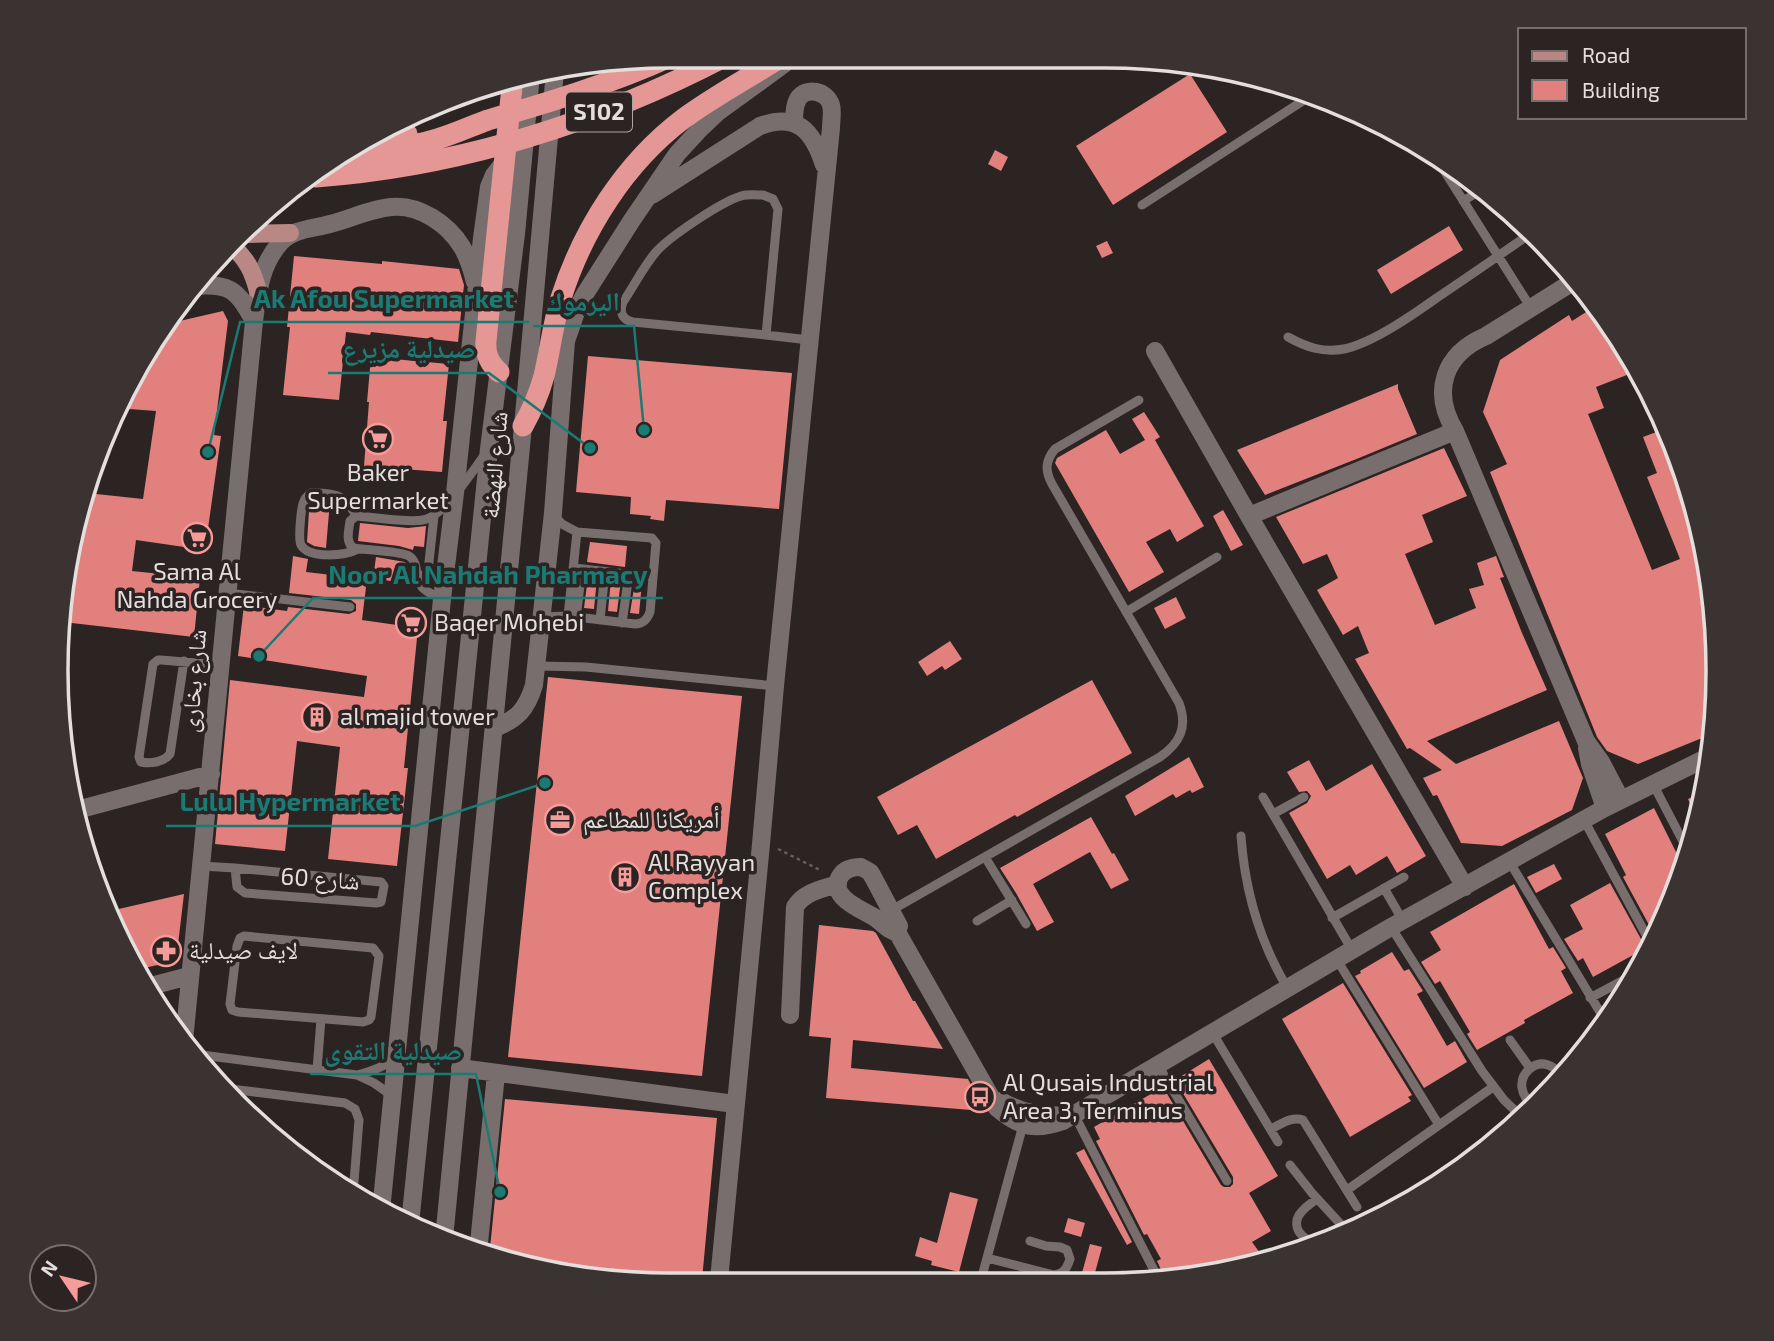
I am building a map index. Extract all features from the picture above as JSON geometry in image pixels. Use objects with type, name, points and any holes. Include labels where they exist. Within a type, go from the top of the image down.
[{"type":"highway","name":"S102","points":[[328,176],[468,153],[529,136],[643,95],[702,68]]},
{"type":"highway","points":[[523,426],[532,410],[544,376],[560,301],[569,275],[585,237],[606,202],[654,145],[682,120],[763,68]]},
{"type":"highway","name":"S102","points":[[363,153],[442,138],[465,127],[533,107],[637,70]]},
{"type":"highway","points":[[499,372],[488,360],[486,350],[512,90]]},
{"type":"highway","points":[[396,134],[465,127]]},
{"type":"main road","points":[[257,234],[290,233]]},
{"type":"main road","points":[[239,252],[248,264],[258,291]]},
{"type":"street","points":[[494,728],[509,723],[526,706],[534,685],[553,513],[566,341],[577,309],[677,154],[700,129],[732,102],[780,68]]},
{"type":"street","name":"شارع النهضة","points":[[445,1229],[554,80]]},
{"type":"street","name":"شارع النهضة","points":[[411,1214],[489,449],[516,234],[530,85]]},
{"type":"street","points":[[720,1273],[831,104],[822,94],[808,92],[797,100],[794,122]]},
{"type":"street","points":[[646,199],[771,121],[794,122],[803,128],[819,149],[826,172]]},
{"type":"street","points":[[382,1199],[442,599],[489,187],[494,175],[505,162]]},
{"type":"street","points":[[290,233],[390,207],[417,210],[434,219],[462,247],[477,289]]},
{"type":"street","name":"شارع بخارى","points":[[185,1026],[254,321],[260,281],[268,260],[290,233]]},
{"type":"street","points":[[208,286],[219,286],[241,297],[254,321]]},
{"type":"street","points":[[1567,286],[1486,336],[1475,347],[1466,359],[1454,386],[1452,416],[1455,430],[1586,741],[1601,762],[1613,804]]},
{"type":"street","points":[[1155,351],[1465,887]]},
{"type":"street","points":[[1249,516],[1455,430]]},
{"type":"street","points":[[897,932],[892,932],[844,899],[839,885],[842,874],[850,868],[860,867],[873,877],[899,926],[897,932],[997,1108],[1023,1125],[1050,1126],[1063,1121],[1509,861],[1613,804],[1699,761]]},
{"type":"street","points":[[85,808],[211,774]]},
{"type":"street","points":[[790,1015],[795,907],[803,897],[839,885]]},
{"type":"street","points":[[157,984],[189,976]]},
{"type":"street","points":[[460,1068],[735,1104]]},
{"type":"street","points":[[479,1242],[496,1074]]},
{"type":"street","points":[[989,1094],[1020,1110],[1047,1115],[1074,1114]]},
{"type":"lane","points":[[1142,205],[1302,102]]},
{"type":"lane","points":[[1449,178],[1531,308]]},
{"type":"lane","points":[[766,335],[778,209],[773,199],[763,195],[743,196],[723,205],[703,216],[661,247],[649,261],[621,307],[623,317],[627,321],[809,340]]},
{"type":"lane","points":[[1464,201],[1473,195]]},
{"type":"lane","points":[[1288,337],[1306,347],[1325,351],[1346,349],[1405,320],[1523,239]]},
{"type":"lane","points":[[890,911],[1160,757],[1173,748],[1181,734],[1183,718],[1179,703],[1052,484],[1046,469],[1048,458],[1055,449],[1139,400]]},
{"type":"lane","points":[[442,599],[424,589],[418,580],[416,564],[408,555],[350,546],[350,521],[359,516],[415,521],[434,516],[489,449]]},
{"type":"lane","points":[[358,549],[338,556],[314,553],[304,549],[299,539],[302,507],[311,493],[342,498],[359,516]]},
{"type":"lane","points":[[541,617],[572,617],[641,624],[650,612],[656,544],[652,538],[577,532],[562,524],[553,513]]},
{"type":"lane","points":[[418,580],[428,571],[434,516]]},
{"type":"lane","points":[[572,617],[578,569],[577,532]]},
{"type":"lane","points":[[1126,612],[1217,557]]},
{"type":"lane","points":[[578,569],[653,578]]},
{"type":"lane","points":[[600,620],[606,572]]},
{"type":"lane","points":[[622,623],[629,574]]},
{"type":"lane","points":[[226,593],[350,607]]},
{"type":"lane","points":[[184,662],[170,754],[165,760],[141,762],[138,757],[153,664],[161,660],[220,665]]},
{"type":"lane","points":[[537,666],[586,667],[775,686]]},
{"type":"lane","points":[[1653,783],[1681,838]]},
{"type":"lane","points":[[1263,797],[1332,918],[1344,955],[1439,1125]]},
{"type":"lane","points":[[1273,814],[1304,797]]},
{"type":"lane","points":[[1584,821],[1645,934]]},
{"type":"lane","points":[[1241,836],[1246,881],[1257,926],[1275,968],[1288,989]]},
{"type":"lane","points":[[985,856],[1026,924]]},
{"type":"lane","points":[[1509,861],[1599,1012]]},
{"type":"lane","name":"شارع 60","points":[[201,866],[235,868],[379,882],[383,884],[383,897],[381,902],[376,903],[245,893],[237,887],[235,868]]},
{"type":"lane","points":[[1332,918],[1404,877]]},
{"type":"lane","points":[[1384,888],[1397,924],[1482,1071],[1515,1110]]},
{"type":"lane","points":[[977,921],[1012,900]]},
{"type":"lane","points":[[248,935],[370,947],[376,950],[379,956],[369,1020],[363,1022],[321,1019],[232,1010],[230,1004],[233,974],[240,938],[248,935]]},
{"type":"lane","points":[[1590,998],[1618,983]]},
{"type":"lane","points":[[317,1070],[321,1019]]},
{"type":"lane","points":[[1212,1032],[1278,1142]]},
{"type":"lane","points":[[1510,1040],[1530,1068]]},
{"type":"lane","points":[[357,1074],[384,1065],[396,1055]]},
{"type":"lane","points":[[208,1056],[357,1074],[392,1096]]},
{"type":"lane","points":[[1527,1098],[1522,1089],[1523,1077],[1530,1068],[1547,1064],[1555,1069]]},
{"type":"lane","points":[[1158,1065],[1227,1181]]},
{"type":"lane","points":[[1347,1190],[1493,1087]]},
{"type":"lane","points":[[240,1091],[345,1103],[355,1109],[359,1119],[353,1182]]},
{"type":"lane","points":[[1074,1114],[1154,1270]]},
{"type":"lane","points":[[1271,1129],[1291,1119],[1303,1120],[1357,1207]]},
{"type":"lane","points":[[983,1273],[1023,1125]]},
{"type":"lane","points":[[1290,1165],[1340,1224]]},
{"type":"lane","points":[[1306,1238],[1297,1227],[1298,1218],[1317,1199]]},
{"type":"lane","points":[[1030,1241],[1067,1250],[1070,1259],[1062,1273]]},
{"type":"lane","points":[[987,1258],[1046,1273]]},
{"type":"path","points":[[761,844],[793,855],[839,885]]},
{"type":"building","points":[[1189,74],[1227,132],[1113,205],[1076,146]]},
{"type":"building","points":[[995,150],[1008,157],[1001,171],[988,164]]},
{"type":"building","points":[[1449,226],[1463,250],[1391,294],[1377,270]]},
{"type":"building","points":[[1107,241],[1113,253],[1102,258],[1096,246]]},
{"type":"building","points":[[294,256],[459,269],[464,285],[458,342],[371,332],[370,335],[346,332],[339,400],[283,395]]},
{"type":"building","points":[[223,311],[228,321],[214,435],[221,436],[205,550],[136,540],[132,571],[200,578],[194,637],[71,623],[80,553],[95,494],[143,499],[156,411],[128,409],[149,369],[181,321]]},
{"type":"building","points":[[1587,312],[1628,375],[1596,387],[1604,408],[1588,414],[1652,570],[1680,559],[1647,477],[1657,473],[1643,437],[1656,432],[1685,515],[1701,592],[1706,670],[1702,738],[1638,764],[1607,751],[1597,737],[1490,472],[1507,464],[1483,412],[1500,360],[1569,315],[1572,321]]},
{"type":"building","points":[[588,356],[792,373],[779,509],[666,500],[664,521],[650,519],[651,516],[630,514],[631,497],[576,492]]},
{"type":"building","points":[[371,357],[449,364],[443,421],[447,421],[442,472],[364,466]]},
{"type":"building","points":[[1398,384],[1417,434],[1359,458],[1265,495],[1237,450]]},
{"type":"building","points":[[1144,412],[1160,437],[1155,440],[1204,526],[1177,542],[1170,529],[1146,542],[1164,572],[1129,592],[1055,463],[1057,458],[1106,430],[1120,454],[1145,440],[1132,419]]},
{"type":"building","points":[[1444,448],[1467,496],[1422,515],[1433,542],[1405,554],[1435,625],[1476,608],[1469,589],[1484,585],[1477,563],[1496,556],[1504,577],[1500,578],[1547,690],[1427,741],[1456,764],[1559,721],[1583,778],[1572,810],[1502,846],[1461,843],[1437,795],[1433,796],[1423,778],[1442,770],[1410,748],[1407,749],[1355,659],[1369,653],[1358,626],[1343,635],[1317,590],[1338,578],[1327,554],[1303,564],[1276,517]]},
{"type":"building","points":[[313,500],[330,501],[326,548],[307,542],[309,511]]},
{"type":"building","points":[[1223,510],[1243,545],[1231,551],[1213,516]]},
{"type":"building","points":[[360,523],[408,528],[426,526],[424,547],[414,546],[413,550],[358,541]]},
{"type":"building","points":[[590,542],[627,546],[625,567],[587,562]]},
{"type":"building","points":[[293,556],[308,559],[306,572],[367,579],[362,620],[418,628],[404,768],[408,768],[397,866],[328,859],[340,747],[297,741],[285,851],[215,844],[230,680],[364,697],[367,676],[238,656],[244,605],[287,611],[288,607],[349,614],[356,611],[356,604],[351,600],[289,593]]},
{"type":"building","points":[[376,557],[405,562],[410,572],[409,583],[373,579]]},
{"type":"building","points":[[588,577],[597,578],[594,609],[584,608]]},
{"type":"building","points":[[611,579],[621,580],[617,612],[608,611]]},
{"type":"building","points":[[635,582],[642,583],[639,614],[630,613]]},
{"type":"building","points":[[1176,597],[1186,618],[1165,629],[1154,608]]},
{"type":"building","points":[[950,641],[962,659],[945,670],[942,666],[927,676],[918,662]]},
{"type":"building","name":"Al Rayyan Complex","points":[[548,677],[742,696],[702,1076],[508,1057]]},
{"type":"building","points":[[1092,680],[1132,753],[936,859],[917,825],[898,835],[877,797]]},
{"type":"building","points":[[1189,757],[1204,787],[1192,793],[1190,790],[1176,798],[1173,794],[1135,816],[1125,796]]},
{"type":"building","points":[[1309,760],[1326,791],[1372,764],[1426,856],[1397,873],[1387,856],[1356,875],[1350,865],[1327,879],[1289,813],[1307,803],[1311,796],[1307,791],[1299,792],[1287,772]]},
{"type":"building","points":[[1654,808],[1677,854],[1649,925],[1623,877],[1626,875],[1605,834]]},
{"type":"building","points":[[1091,817],[1129,880],[1111,889],[1090,852],[1033,884],[1054,922],[1037,931],[1000,868]]},
{"type":"building","points":[[1554,864],[1562,879],[1536,893],[1527,877]]},
{"type":"building","points":[[1610,883],[1642,941],[1635,954],[1593,977],[1583,958],[1578,961],[1564,939],[1583,929],[1570,905]]},
{"type":"building","points":[[1514,884],[1549,949],[1553,947],[1566,968],[1561,971],[1573,993],[1477,1050],[1467,1034],[1470,1032],[1440,981],[1435,984],[1421,962],[1441,950],[1430,932]]},
{"type":"building","points":[[184,894],[177,953],[167,963],[146,967],[118,909]]},
{"type":"building","points":[[819,925],[876,933],[943,1049],[853,1040],[851,1068],[968,1079],[983,1111],[826,1098],[831,1038],[809,1036]]},
{"type":"building","points":[[1392,952],[1404,971],[1409,969],[1423,991],[1417,994],[1447,1046],[1455,1041],[1467,1062],[1424,1088],[1355,976]]},
{"type":"building","points":[[1343,983],[1412,1095],[1408,1097],[1411,1101],[1350,1137],[1282,1019]]},
{"type":"building","points":[[1209,1059],[1278,1176],[1249,1193],[1271,1231],[1252,1242],[1259,1252],[1221,1261],[1161,1270],[1157,1261],[1161,1259],[1147,1234],[1144,1235],[1096,1141],[1100,1139],[1094,1127],[1163,1087],[1221,1185],[1230,1187],[1233,1177],[1175,1080]]},
{"type":"building","points":[[505,1099],[717,1118],[703,1273],[592,1268],[490,1245]]},
{"type":"building","points":[[1084,1149],[1132,1242],[1127,1245],[1076,1153]]},
{"type":"building","points":[[950,1192],[978,1199],[959,1272],[931,1265],[932,1261],[915,1256],[920,1237],[937,1243]]},
{"type":"building","points":[[1068,1218],[1085,1223],[1081,1237],[1064,1232]]},
{"type":"building","points":[[1090,1244],[1102,1247],[1095,1273],[1082,1273]]},
{"type":"place","name":"اليرموك","points":[[644,430]]},
{"type":"place","name":"Baker Supermarket","points":[[378,439]]},
{"type":"place","name":"صيدلية مزيرع","points":[[590,448]]},
{"type":"place","name":"Ak Afou Supermarket","points":[[208,452]]},
{"type":"place","name":"Sama Al Nahda Grocery","points":[[197,538]]},
{"type":"place","name":"Baqer Mohebi","points":[[411,623]]},
{"type":"place","name":"Noor Al Nahdah Pharmacy","points":[[259,656]]},
{"type":"place","name":"al majid tower","points":[[317,717]]},
{"type":"place","name":"Lulu Hypermarket","points":[[545,783]]},
{"type":"place","name":"أمريكانا للمطاعم","points":[[560,820]]},
{"type":"place","name":"Al Rayyan Complex","points":[[625,877]]},
{"type":"place","name":"لايف صيدلية","points":[[166,951]]},
{"type":"place","name":"Al Qusais Industrial Area 3, Terminus","points":[[980,1097]]},
{"type":"place","name":"صيدلية التقوى","points":[[500,1192]]}]
